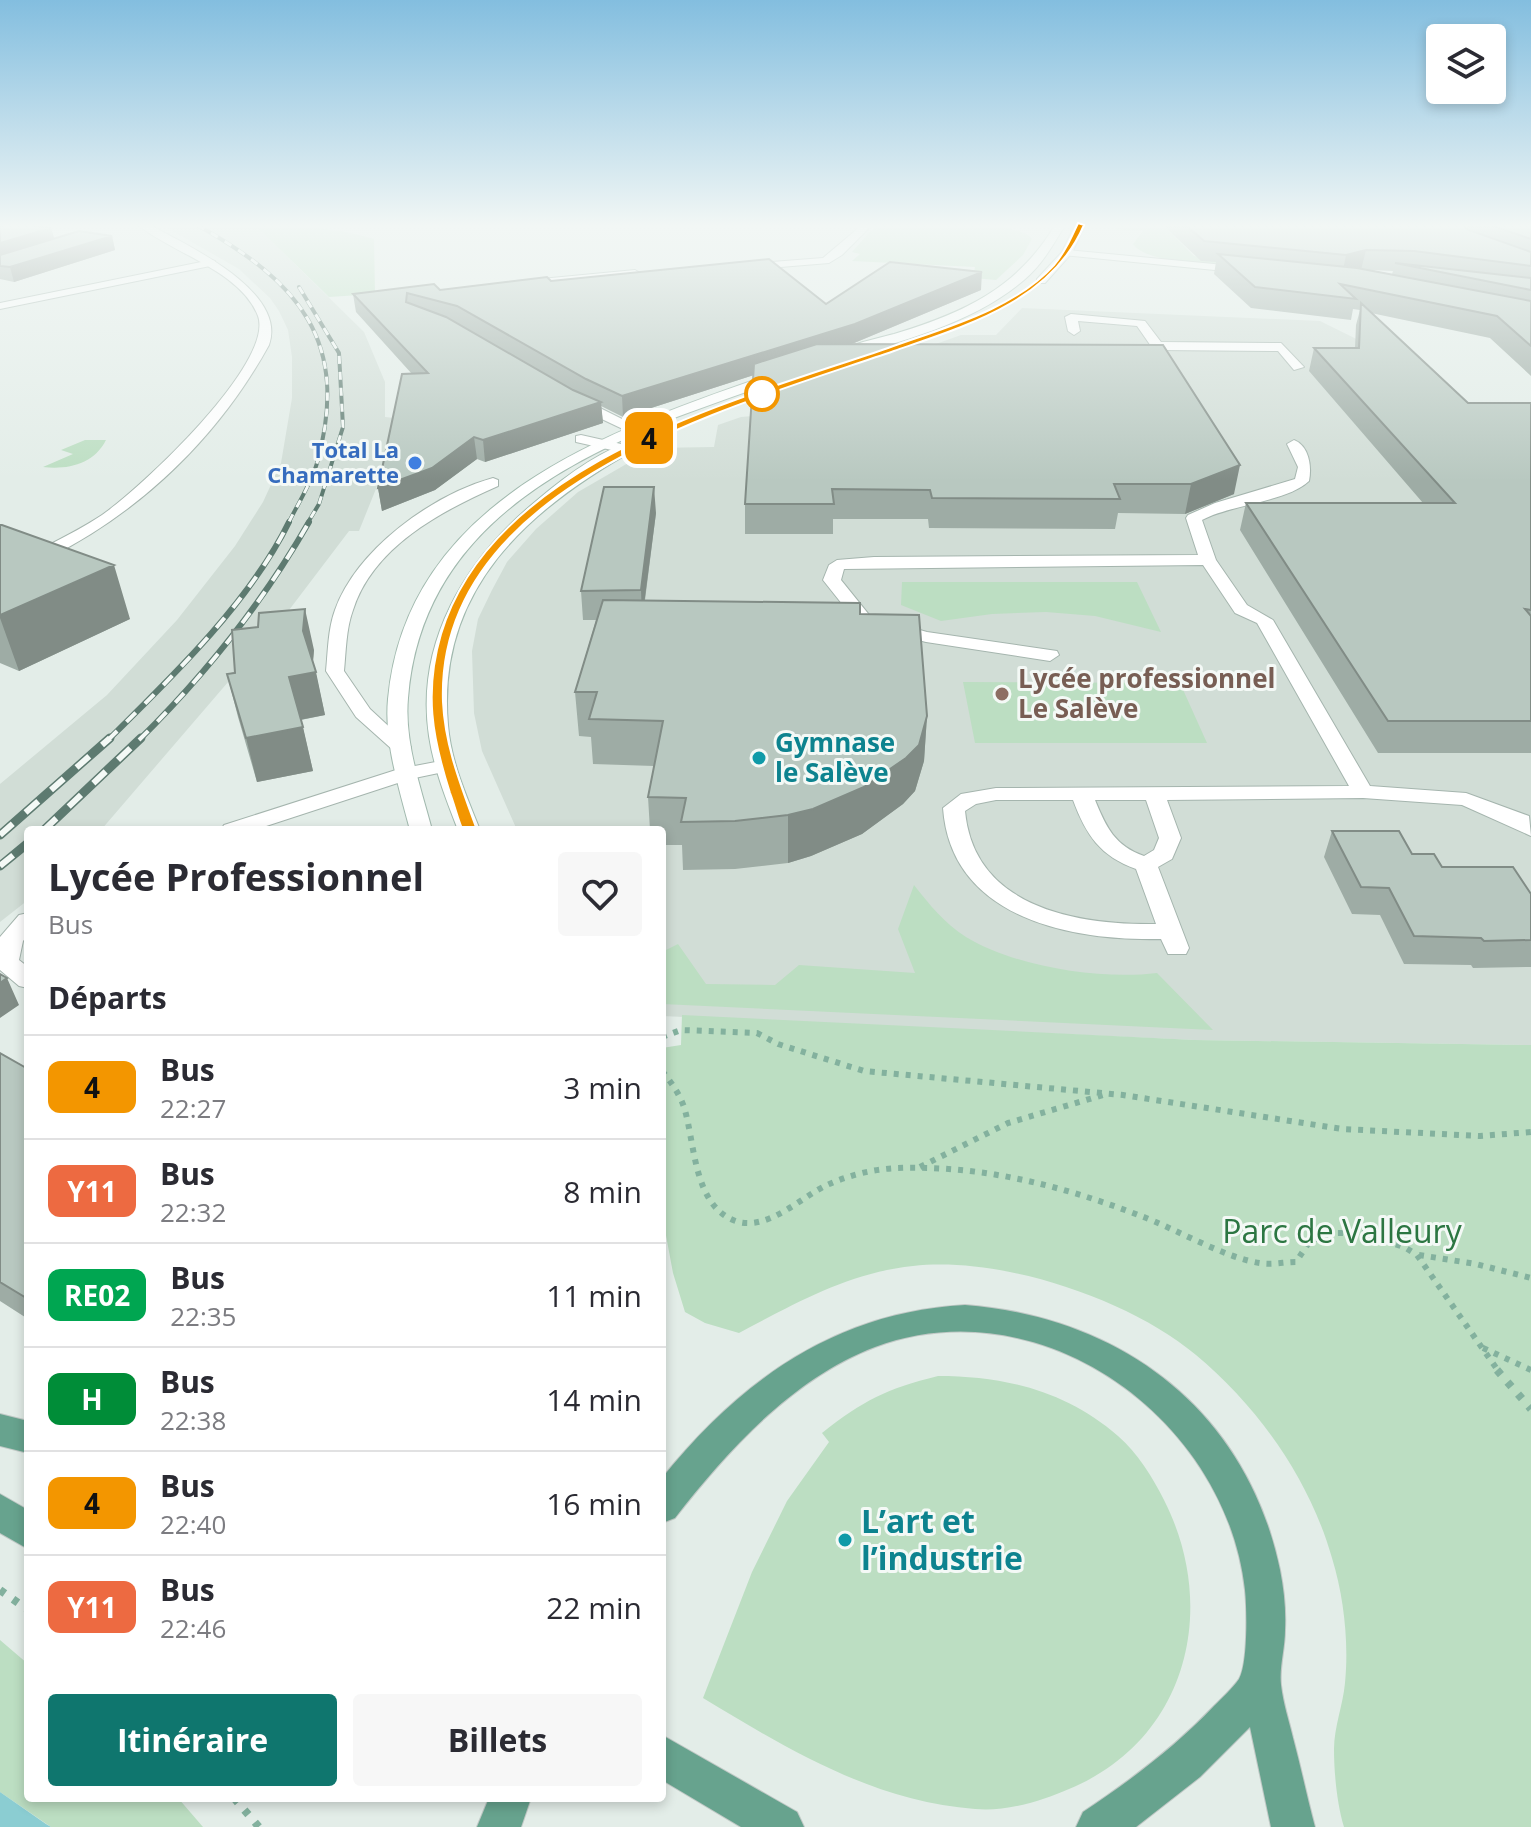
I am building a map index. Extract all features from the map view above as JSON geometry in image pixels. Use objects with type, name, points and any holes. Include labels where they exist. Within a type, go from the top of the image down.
[{"type":"main road","points":[[0,576],[81,534],[131,501],[177,458],[247,371],[262,347],[267,331],[265,320],[257,310]]},
{"type":"main road","points":[[826,360],[965,310]]},
{"type":"main road","points":[[845,366],[964,323],[990,310]]},
{"type":"main road","points":[[1074,331],[1071,317],[1141,323],[1157,346],[1281,347],[1298,367]]},
{"type":"main road","points":[[420,826],[401,747],[399,682],[406,645],[418,612],[443,569],[461,547],[521,491],[601,443],[632,429],[800,375],[651,437],[574,478],[524,517],[487,557],[467,586],[445,639],[437,680],[438,723],[446,766],[468,826]]},
{"type":"main road","points":[[557,392],[651,437]]},
{"type":"main road","points":[[581,439],[625,449]]},
{"type":"main road","points":[[1294,444],[1305,467],[1302,481],[1284,490],[1214,506],[1194,518],[1208,560],[1241,609],[1264,620],[1363,792]]},
{"type":"main road","points":[[401,747],[363,713],[335,671],[345,607],[367,571],[405,531],[487,481],[521,491]]},
{"type":"main road","points":[[1050,655],[926,637],[864,620],[832,580],[837,565],[874,562],[1208,560]]},
{"type":"main road","points":[[244,826],[406,773],[446,766]]},
{"type":"main road","points":[[1082,794],[1097,833],[1108,849],[1146,865],[1173,940],[1082,927],[1041,917],[1004,894],[971,864],[954,821],[954,808],[969,799],[996,794],[1363,792],[1466,799],[1521,821],[1531,829]]},
{"type":"main road","points":[[1146,865],[1164,854],[1170,838],[1154,793]]},
{"type":"main road","points":[[24,924],[11,939],[6,962],[24,977]]},
{"type":"main road","points":[[666,1501],[722,1437],[751,1411],[832,1351],[863,1337],[928,1321],[973,1320],[1029,1327],[1102,1354],[1136,1374],[1179,1413],[1215,1459],[1242,1509],[1260,1566],[1266,1624],[1261,1684],[1293,1827]]},
{"type":"main road","points":[[0,1430],[24,1424]]},
{"type":"main road","points":[[0,1430],[24,1436]]},
{"type":"main road","points":[[0,1511],[24,1529]]},
{"type":"main road","points":[[1098,1827],[1143,1799],[1187,1764],[1227,1725],[1261,1684]]},
{"type":"main road","points":[[666,1758],[782,1827]]},
{"type":"main road","points":[[499,1827],[508,1802]]},
{"type":"path","points":[[666,1036],[681,1030],[757,1033],[778,1044],[864,1071],[1111,1094],[1342,1129],[1480,1136],[1531,1132]]},
{"type":"path","points":[[666,1074],[675,1082],[686,1111],[696,1161],[712,1202],[734,1220],[757,1221],[769,1217],[801,1198],[853,1177],[884,1169],[919,1167],[983,1171],[1092,1199],[1146,1217],[1259,1264],[1296,1262],[1307,1242],[1340,1230],[1401,1242],[1417,1255],[1505,1381],[1531,1409]]},
{"type":"path","points":[[919,1167],[947,1150],[1032,1112],[1111,1094]]},
{"type":"path","points":[[1417,1255],[1476,1264],[1531,1278]]},
{"type":"path","points":[[1482,1348],[1531,1370]]},
{"type":"path","points":[[0,1590],[24,1607]]},
{"type":"path","points":[[237,1802],[259,1827]]},
{"type":"shaded area","points":[[342,310],[364,332],[385,382],[385,417],[404,419],[359,531],[349,531],[283,618],[104,826],[24,826],[24,903],[0,922],[0,784],[107,695],[177,620],[235,546],[263,502],[281,463],[292,398],[292,357],[288,330],[279,311]]},
{"type":"shaded area","name":"Lycée professionnel Le Salève","points":[[1020,310],[1320,321],[1409,365],[1531,457],[1531,1045],[1195,1040],[666,1016],[666,826],[515,826],[482,751],[474,713],[472,651],[478,619],[492,590],[507,562],[536,529],[578,492],[654,448],[714,447],[718,425],[741,417],[765,415],[816,387],[961,335],[996,335]]},
{"type":"green space","points":[[85,440],[106,440],[95,455],[79,464],[43,467],[73,454],[61,450]]},
{"type":"green space","points":[[902,582],[1137,582],[1161,632],[1095,616],[1046,612],[992,614],[941,621],[901,605]]},
{"type":"green space","points":[[963,682],[1180,683],[1207,743],[975,743]]},
{"type":"green space","points":[[914,885],[958,932],[1009,956],[1085,973],[1157,973],[1213,1030],[666,1004],[666,950],[678,944],[706,984],[775,985],[799,965],[915,973],[898,929]]},
{"type":"green space","name":"Parc de Valleury","points":[[682,1015],[1195,1040],[1531,1045],[1531,1827],[1344,1827],[1336,1788],[1334,1749],[1345,1683],[1346,1636],[1340,1588],[1322,1528],[1295,1473],[1261,1421],[1219,1376],[1168,1334],[1100,1299],[1062,1285],[984,1268],[947,1265],[913,1266],[844,1282],[739,1333],[705,1323],[685,1312],[666,1235],[666,1047],[681,1045]]},
{"type":"green space","points":[[938,1376],[987,1379],[1034,1389],[1077,1408],[1118,1436],[1144,1466],[1164,1500],[1181,1541],[1189,1584],[1189,1626],[1182,1667],[1166,1705],[1142,1738],[1110,1767],[1069,1789],[1011,1807],[975,1809],[938,1804],[867,1784],[800,1754],[703,1698],[752,1572],[787,1501],[829,1442],[822,1433],[876,1397]]},
{"type":"green space","points":[[0,1640],[24,1661],[24,1802],[181,1802],[203,1827],[51,1827],[0,1792]]},
{"type":"water","points":[[0,1792],[46,1824],[51,1827],[0,1827]]},
{"type":"building","points":[[368,310],[428,310],[446,317],[573,390],[601,402],[483,440],[474,437],[432,468],[378,488],[402,374],[428,373]]},
{"type":"building","points":[[465,310],[889,310],[855,324],[622,396]]},
{"type":"building","points":[[1361,310],[1369,310],[1468,403],[1531,403],[1531,610],[1525,609],[1531,616],[1531,721],[1388,721],[1246,503],[1455,503],[1314,348],[1359,348]]},
{"type":"building","points":[[1469,310],[1531,310],[1531,346],[1497,316]]},
{"type":"building","points":[[817,344],[1163,345],[1240,465],[1191,484],[1114,484],[1120,499],[932,498],[930,490],[832,489],[834,504],[745,504],[754,364]]},
{"type":"building","points":[[604,487],[654,487],[641,590],[581,591]]},
{"type":"building","points":[[2,525],[114,565],[0,615]]},
{"type":"building","name":"Gymnase le Salève","points":[[603,600],[860,603],[860,614],[919,615],[927,716],[919,745],[906,758],[864,787],[813,809],[735,821],[681,822],[686,798],[648,797],[663,721],[589,719],[597,692],[575,692]]},
{"type":"building","points":[[305,609],[303,631],[316,672],[289,677],[303,727],[246,738],[227,674],[235,673],[232,630],[258,627],[259,613]]},
{"type":"building","points":[[1332,831],[1399,831],[1412,854],[1434,854],[1442,867],[1513,867],[1531,894],[1531,940],[1484,941],[1481,938],[1414,936],[1389,888],[1361,887]]},
{"type":"building","points":[[0,1053],[24,1067],[24,1297],[0,1282]]},
{"type":"railway","points":[[288,524],[317,463],[326,420],[327,382],[321,349],[301,310]]},
{"type":"railway","points":[[307,524],[319,504],[343,427],[339,353],[313,310]]},
{"type":"railway","points":[[110,738],[208,638],[253,581],[289,522]]},
{"type":"railway","points":[[140,739],[232,637],[309,522]]},
{"type":"railway","points":[[0,835],[110,738]]},
{"type":"railway","points":[[48,826],[140,739]]},
{"type":"railway","points":[[0,866],[24,846]]},
{"type":"bus line","name":"4","points":[[468,826],[441,745],[437,700],[440,658],[451,619],[467,586],[509,531],[574,478],[651,437],[724,407],[946,330],[991,310]]},
{"type":"place","name":"Total La Chamarette","points":[[415,463]]},
{"type":"place","name":"Lycée professionnel Le Salève","points":[[1002,694]]},
{"type":"place","name":"Gymnase le Salève","points":[[759,758]]},
{"type":"place","name":"L’art et l’industrie","points":[[845,1540]]}]
